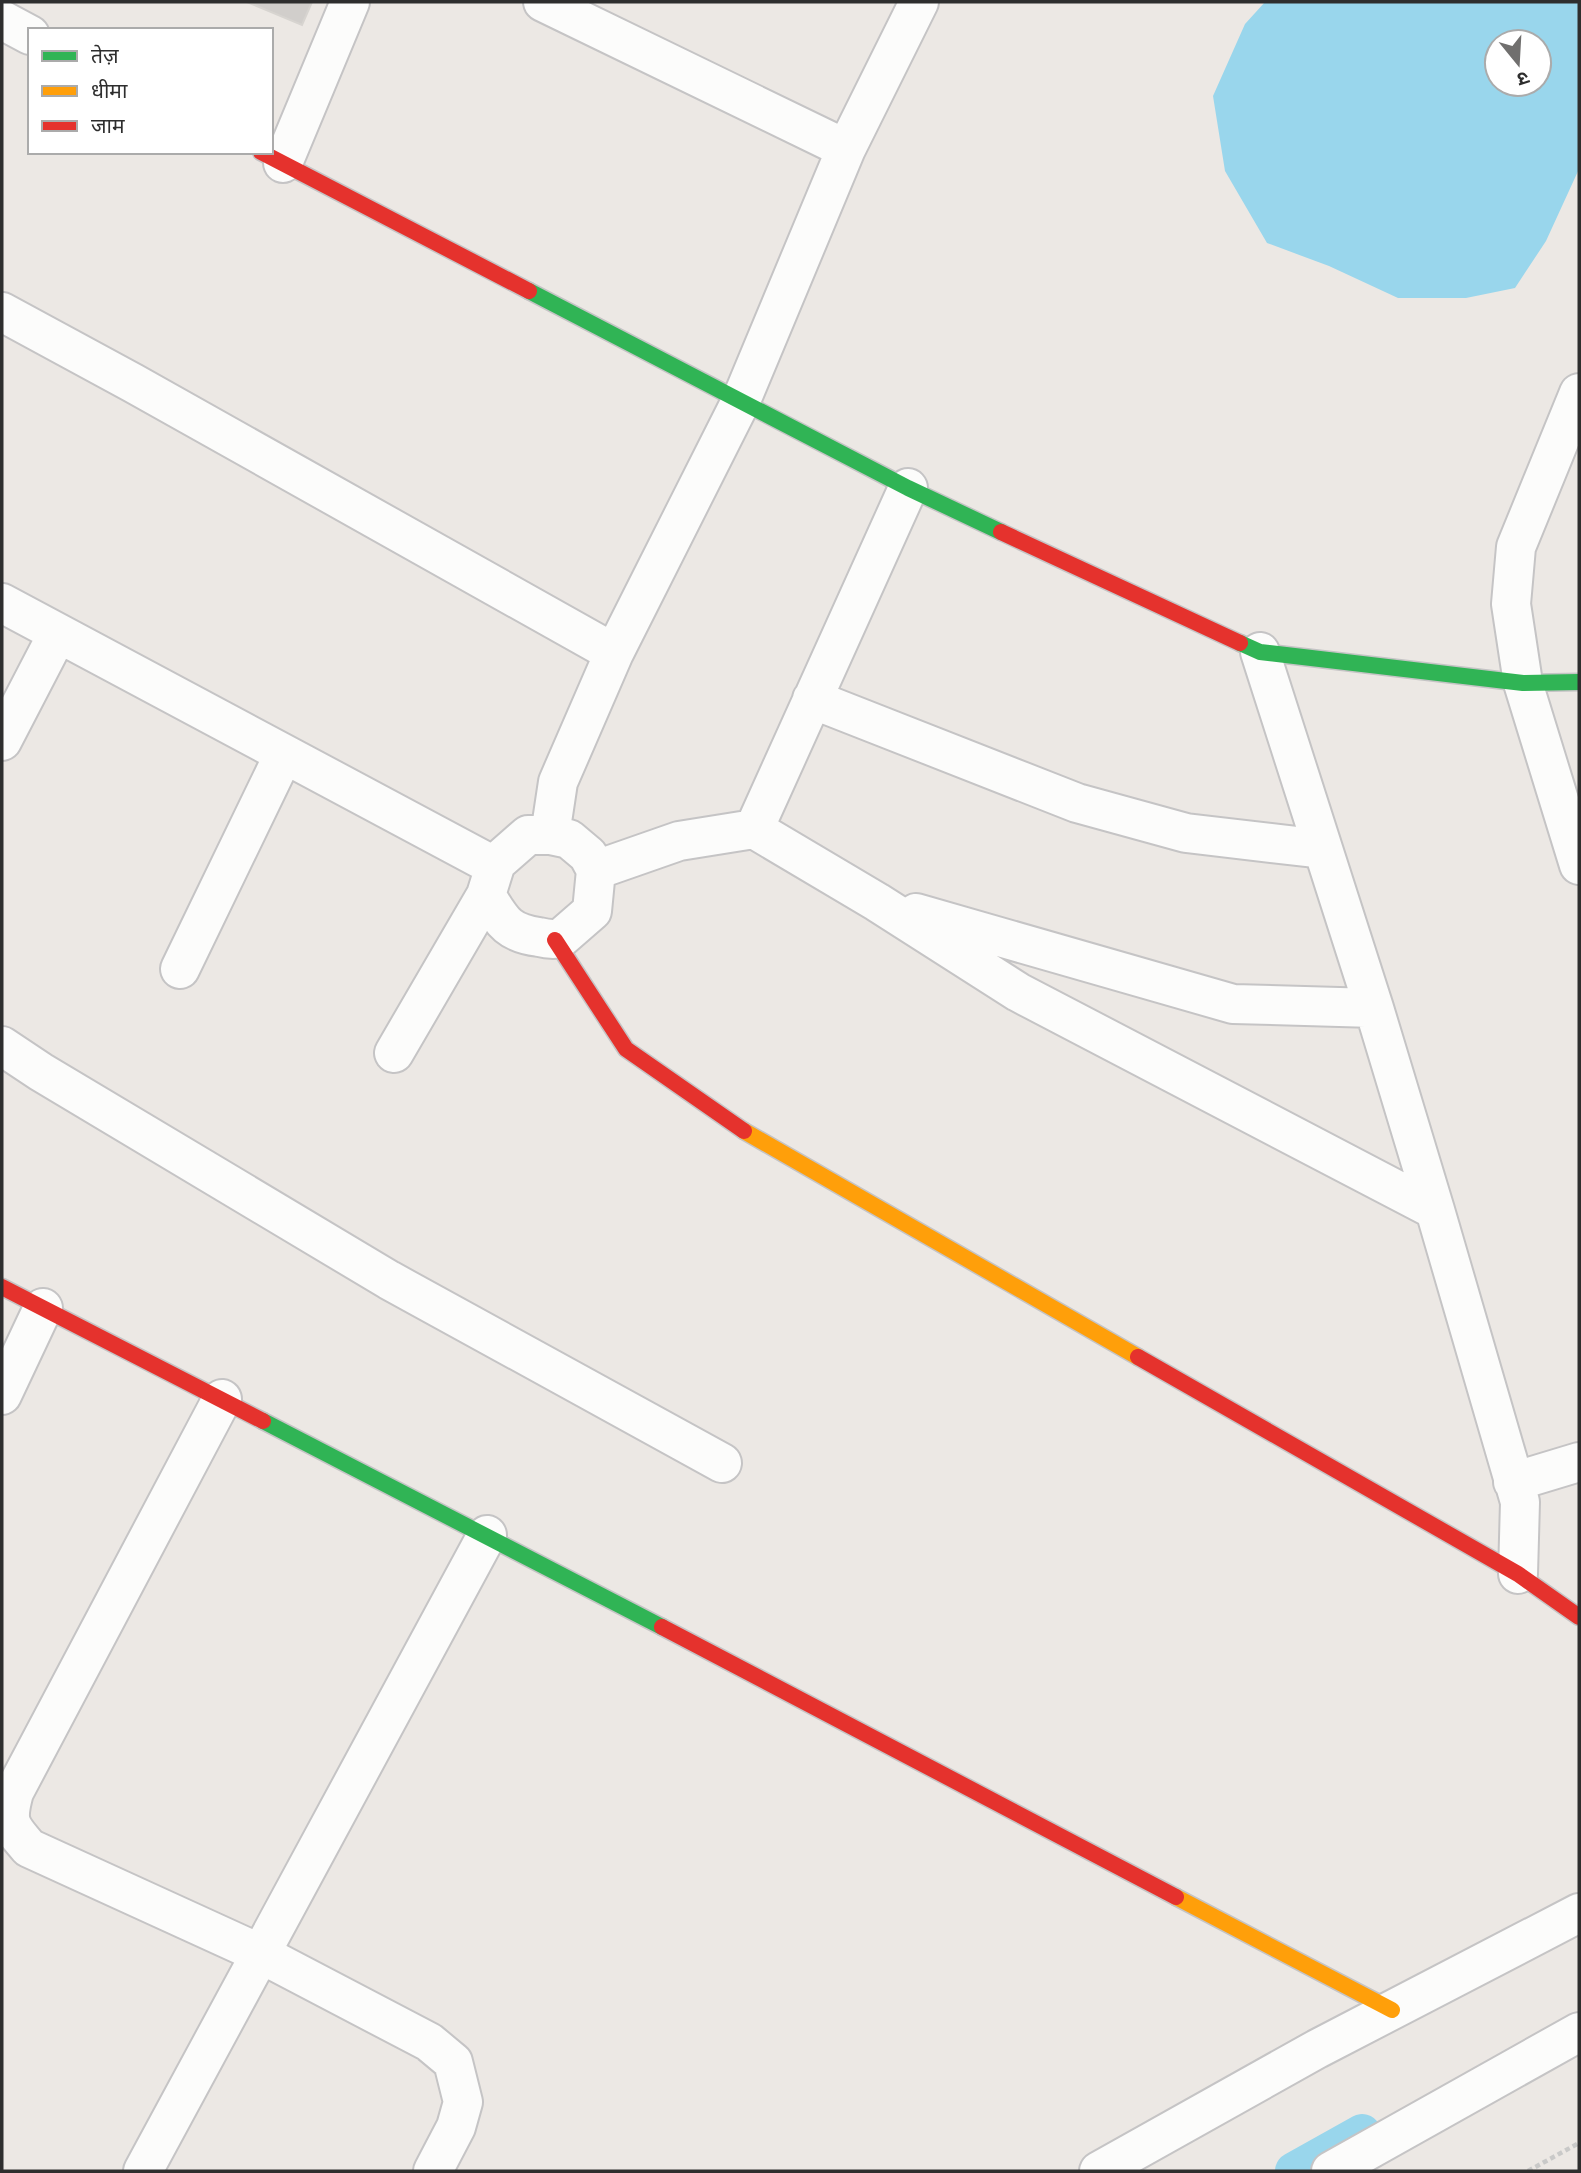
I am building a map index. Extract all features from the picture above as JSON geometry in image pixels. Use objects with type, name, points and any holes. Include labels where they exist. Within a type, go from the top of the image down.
[{"type":"street","points":[[350,2],[272,158],[908,488],[1260,652],[1523,683],[1579,682]]},
{"type":"street","points":[[543,2],[846,149]]},
{"type":"street","points":[[550,835],[558,782],[614,653],[740,403],[846,149],[919,2]]},
{"type":"street","points":[[2,20],[28,33]]},
{"type":"street","points":[[2,312],[614,653]]},
{"type":"street","points":[[1575,412],[1516,547],[1511,604],[1523,683],[1579,865]]},
{"type":"street","points":[[754,829],[908,488]]},
{"type":"street","points":[[2,603],[284,754],[490,880],[502,921],[520,935],[555,940],[561,938],[592,911],[596,870],[588,856],[569,839],[550,835],[528,835],[490,880],[394,1053]]},
{"type":"street","points":[[2,741],[58,633]]},
{"type":"street","points":[[1260,652],[1374,1008],[1520,1502],[1518,1574]]},
{"type":"street","points":[[812,699],[1077,803],[1186,833],[1323,849]]},
{"type":"street","points":[[180,969],[284,754]]},
{"type":"street","points":[[596,870],[679,841],[754,829],[877,902],[1017,992],[1435,1210]]},
{"type":"street","points":[[877,902],[1233,1004],[1374,1008]]},
{"type":"street","points":[[555,940],[626,1049],[730,1123],[1518,1574],[1579,1617]]},
{"type":"street","points":[[2,1046],[388,1280],[722,1463]]},
{"type":"street","points":[[2,1287],[487,1535],[1392,2010]]},
{"type":"street","points":[[2,1395],[43,1308]]},
{"type":"street","points":[[222,1399],[14,1792],[9,1813],[13,1829],[29,1848],[261,1954],[429,2042],[453,2062],[463,2102],[456,2127],[433,2171]]},
{"type":"street","points":[[1513,1482],[1579,1462]]},
{"type":"street","points":[[143,2171],[487,1535]]},
{"type":"street","points":[[1099,2171],[1317,2049],[1579,1913]]},
{"type":"street","points":[[1331,2171],[1579,2032]]},
{"type":"path","points":[[1528,2171],[1579,2143]]},
{"type":"water","points":[[1265,2],[1579,2],[1579,169],[1546,241],[1515,288],[1466,298],[1398,298],[1329,266],[1267,243],[1225,171],[1213,96],[1245,24]]},
{"type":"building","points":[[247,2],[312,2],[302,25]]},
{"type":"waterway","points":[[1294,2171],[1362,2133]]},
{"type":"traffic: fast","points":[[529,291],[908,488],[1001,532]]},
{"type":"traffic: fast","points":[[1240,643],[1260,652],[1523,683],[1579,682]]},
{"type":"traffic: fast","points":[[263,1421],[662,1627]]},
{"type":"traffic: slow","points":[[744,1131],[1138,1357]]},
{"type":"traffic: slow","points":[[1176,1897],[1392,2010]]},
{"type":"traffic: jam","points":[[265,154],[529,291]]},
{"type":"traffic: jam","points":[[1001,532],[1240,643]]},
{"type":"traffic: jam","points":[[555,940],[626,1049],[744,1131]]},
{"type":"traffic: jam","points":[[2,1287],[263,1421]]},
{"type":"traffic: jam","points":[[1138,1357],[1518,1574],[1579,1617]]},
{"type":"traffic: jam","points":[[662,1627],[1176,1897]]}]
